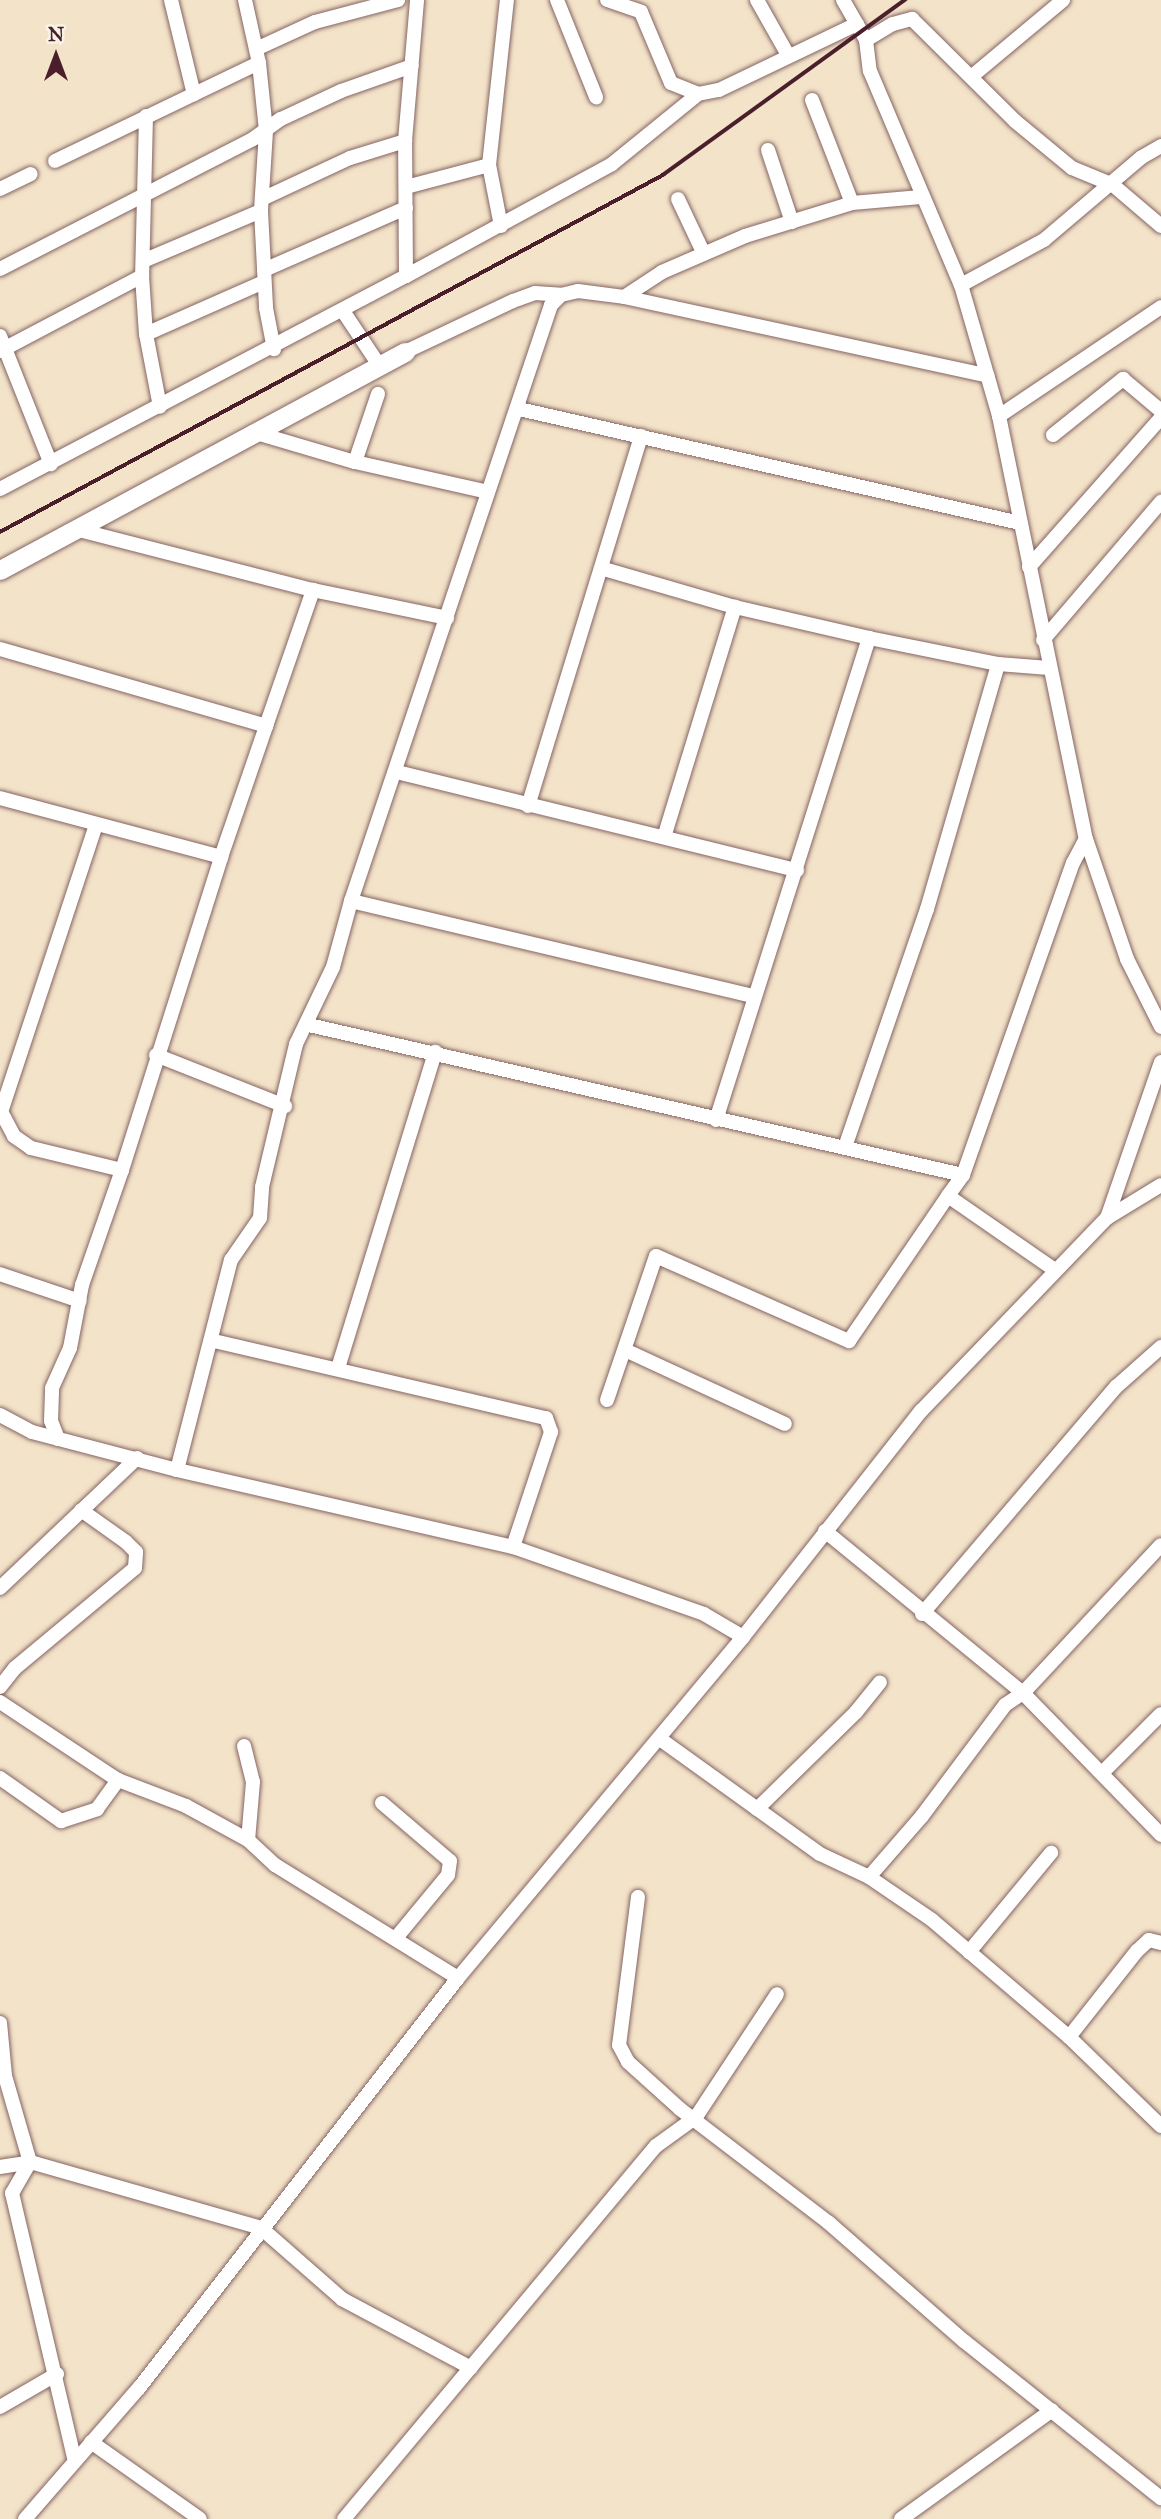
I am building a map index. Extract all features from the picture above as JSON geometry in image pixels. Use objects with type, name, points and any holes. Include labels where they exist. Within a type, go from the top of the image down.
[{"type":"main road","points":[[0,570],[79,530],[253,432],[405,352]]},
{"type":"street","points":[[171,0],[194,94]]},
{"type":"street","points":[[245,0],[257,56],[266,131],[262,205],[264,276],[274,349]]},
{"type":"street","points":[[55,161],[194,94],[315,22],[398,0]]},
{"type":"street","points":[[406,276],[405,141],[417,0]]},
{"type":"street","points":[[501,226],[489,165],[507,0]]},
{"type":"street","points":[[557,0],[596,97]]},
{"type":"street","points":[[607,0],[641,12],[671,83],[698,94]]},
{"type":"street","points":[[757,0],[788,55]]},
{"type":"street","points":[[971,77],[1063,0]]},
{"type":"street","points":[[849,2],[866,40],[870,71],[920,197],[961,285],[999,416],[1086,839],[1126,959],[1161,1027]]},
{"type":"street","points":[[866,40],[893,24],[912,19],[971,77],[1072,168],[1112,185],[1161,226]]},
{"type":"street","points":[[0,489],[274,349],[612,164],[698,94],[719,90],[857,24]]},
{"type":"street","points":[[0,269],[341,91],[412,66]]},
{"type":"street","points":[[812,100],[852,203]]},
{"type":"street","points":[[146,116],[142,276],[146,334],[160,407]]},
{"type":"street","points":[[143,261],[262,205],[350,158],[405,141]]},
{"type":"street","points":[[961,285],[1032,247],[1161,146]]},
{"type":"street","points":[[768,150],[792,222]]},
{"type":"street","points":[[406,187],[489,165]]},
{"type":"street","points":[[0,190],[31,174]]},
{"type":"street","points":[[624,297],[703,252],[852,203],[920,197]]},
{"type":"street","points":[[678,199],[703,252]]},
{"type":"street","points":[[146,334],[406,208]]},
{"type":"street","points":[[51,464],[2,345],[142,276]]},
{"type":"street","points":[[405,352],[535,293],[561,295],[578,291],[624,297],[988,376]]},
{"type":"street","points":[[177,1470],[214,1341],[232,1260],[260,1218],[262,1187],[285,1106],[296,1044],[309,1025],[333,967],[351,901],[397,772],[488,492],[519,409],[551,305],[561,295]]},
{"type":"street","points":[[999,416],[1161,307]]},
{"type":"street","points":[[343,311],[379,365]]},
{"type":"street","points":[[1053,435],[1123,379],[1161,411]]},
{"type":"street","points":[[355,462],[378,394]]},
{"type":"street","points":[[519,409],[1020,523]]},
{"type":"street","points":[[1029,567],[1161,418]]},
{"type":"street","points":[[253,432],[355,462],[488,492]]},
{"type":"street","points":[[528,806],[604,569],[641,436]]},
{"type":"street","points":[[1043,640],[1161,502]]},
{"type":"street","points":[[79,530],[313,590],[447,618]]},
{"type":"street","points":[[604,569],[735,607],[869,638],[998,664],[1049,668]]},
{"type":"street","points":[[58,1439],[51,1422],[52,1388],[70,1348],[80,1301],[156,1055],[313,590]]},
{"type":"street","points":[[665,834],[735,607]]},
{"type":"street","points":[[716,1120],[869,638]]},
{"type":"street","points":[[0,649],[266,726]]},
{"type":"street","points":[[845,1147],[928,909],[998,664]]},
{"type":"street","points":[[397,772],[528,806],[665,834],[797,870]]},
{"type":"street","points":[[0,798],[221,857]]},
{"type":"street","points":[[96,824],[3,1099],[3,1123],[7,1134],[31,1148],[122,1170]]},
{"type":"street","points":[[607,1400],[656,1256],[849,1341],[963,1175],[1073,863],[1086,839]]},
{"type":"street","points":[[351,901],[754,996]]},
{"type":"street","points":[[309,1025],[963,1175]]},
{"type":"street","points":[[338,1368],[435,1052]]},
{"type":"street","points":[[156,1055],[285,1106]]},
{"type":"street","points":[[1107,1218],[1161,1062]]},
{"type":"street","points":[[25,2519],[74,2458],[139,2388],[458,1978],[660,1739],[921,1411],[1107,1218],[1161,1185]]},
{"type":"street","points":[[948,1196],[1055,1270]]},
{"type":"street","points":[[0,1273],[80,1301]]},
{"type":"street","points":[[214,1341],[546,1418],[551,1432],[513,1547]]},
{"type":"street","points":[[922,1614],[1117,1386],[1161,1347]]},
{"type":"street","points":[[625,1350],[785,1424]]},
{"type":"street","points":[[0,1416],[58,1439],[177,1470],[513,1547],[704,1614],[743,1637]]},
{"type":"street","points":[[0,1588],[136,1458]]},
{"type":"street","points":[[0,1687],[15,1668],[135,1568],[136,1552],[81,1510]]},
{"type":"street","points":[[825,1531],[922,1614],[1023,1693],[1161,1835]]},
{"type":"street","points":[[869,1877],[1005,1705],[1023,1693],[1161,1545]]},
{"type":"street","points":[[757,1809],[880,1682]]},
{"type":"street","points":[[0,1702],[118,1780],[186,1806],[247,1840],[275,1865],[458,1978]]},
{"type":"street","points":[[1102,1773],[1161,1714]]},
{"type":"street","points":[[660,1739],[820,1854],[869,1877],[969,1952],[1069,2037],[1161,2126]]},
{"type":"street","points":[[244,1746],[253,1782],[247,1840]]},
{"type":"street","points":[[0,1778],[61,1821],[97,1809],[118,1780]]},
{"type":"street","points":[[382,1803],[450,1861],[448,1875],[395,1939]]},
{"type":"street","points":[[969,1952],[1051,1853]]},
{"type":"street","points":[[638,1897],[619,2045],[628,2062],[680,2109],[696,2118],[1161,2498]]},
{"type":"street","points":[[1069,2037],[1137,1951],[1149,1940],[1161,1943]]},
{"type":"street","points":[[344,2519],[656,2146],[696,2118],[777,1994]]},
{"type":"street","points":[[0,2023],[5,2076],[30,2162],[12,2193],[57,2374],[74,2458]]},
{"type":"street","points":[[0,2166],[30,2162],[261,2228],[342,2299],[471,2368]]},
{"type":"street","points":[[0,2407],[57,2374]]},
{"type":"street","points":[[901,2519],[1052,2410]]},
{"type":"street","points":[[91,2442],[200,2519]]},
{"type":"railway","points":[[0,532],[663,175],[905,0]]}]
